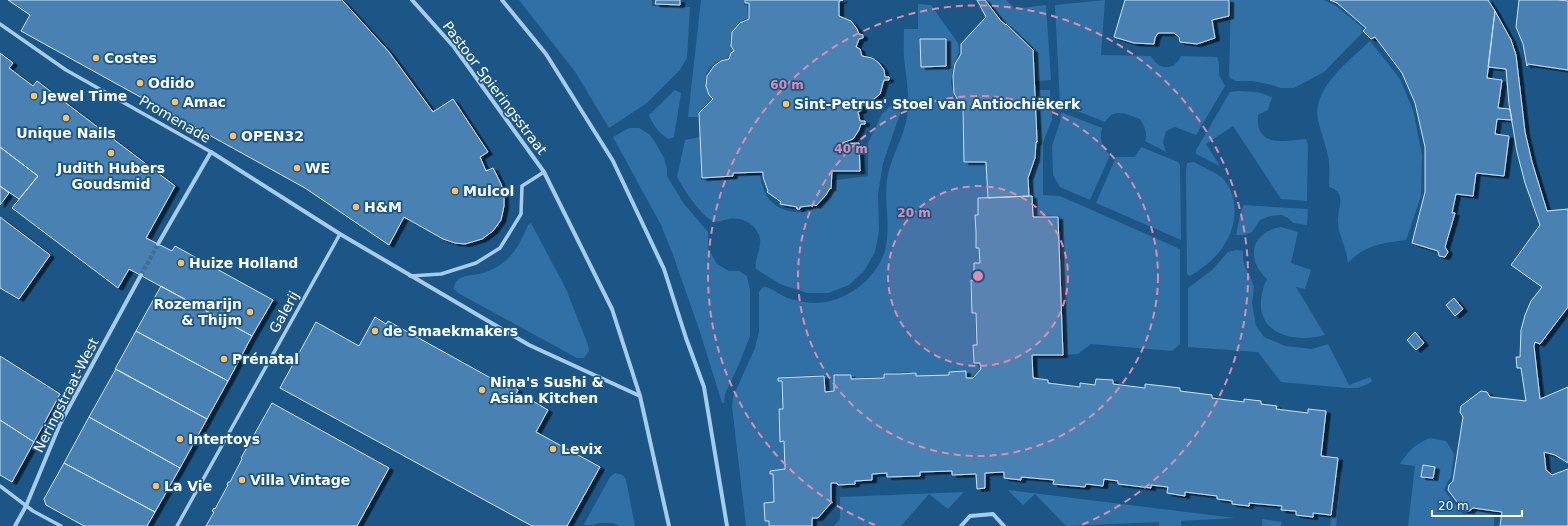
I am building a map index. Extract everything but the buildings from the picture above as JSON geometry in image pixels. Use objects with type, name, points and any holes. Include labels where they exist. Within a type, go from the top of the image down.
[{"type":"street","name":"Pastoor Spieringsstraat","points":[[412,0],[454,47],[544,172],[612,309],[640,396],[669,526]]},
{"type":"street","points":[[502,0],[546,54],[613,161],[664,270],[704,387],[727,526]]},
{"type":"street","name":"Promenade","points":[[0,24],[66,70],[211,152],[340,234]]},
{"type":"street","points":[[158,244],[211,152]]},
{"type":"street","name":"Pastoor Spieringsstraat","points":[[410,276],[442,274],[476,263],[500,248],[521,214],[522,186],[544,172]]},
{"type":"street","points":[[340,234],[529,345],[640,396]]},
{"type":"street","name":"Galerij","points":[[177,526],[340,234]]},
{"type":"street","name":"Neringstraat-West","points":[[15,526],[26,506],[60,424],[141,275]]},
{"type":"street","points":[[0,486],[26,506],[61,526]]},
{"type":"street","points":[[961,526],[970,516],[993,514],[1004,526]]},
{"type":"shaded area","points":[[519,0],[652,0],[652,6],[690,7],[687,58],[680,70],[647,103],[609,128],[576,73]]},
{"type":"shaded area","points":[[701,0],[744,0],[744,5],[747,5],[748,18],[738,23],[732,31],[730,40],[732,50],[729,56],[726,59],[715,63],[706,75],[707,90],[711,99],[698,113],[698,117],[688,117]]},
{"type":"shaded area","points":[[987,0],[1006,0],[1015,9],[1046,5],[1051,80],[1036,81],[1035,51],[1001,18]]},
{"type":"shaded area","points":[[1105,0],[1101,55],[1151,56],[1154,61],[1162,67],[1171,67],[1181,56],[1217,57],[1219,63],[1219,75],[1225,86],[1196,135],[1175,127],[1166,131],[1163,142],[1166,152],[1145,141],[1146,132],[1140,119],[1121,113],[1116,113],[1112,114],[1105,122],[1060,104],[1055,5]]},
{"type":"shaded area","points":[[1231,0],[1324,0],[1336,6],[1363,28],[1361,31],[1362,33],[1324,72],[1294,88],[1281,88],[1252,81],[1236,81],[1229,76]]},
{"type":"shaded area","points":[[918,4],[931,5],[958,43],[959,52],[953,67],[951,82],[954,97],[962,110],[964,163],[987,163],[987,197],[978,198],[978,215],[975,215],[976,248],[979,249],[980,262],[974,263],[974,280],[970,280],[972,313],[975,314],[976,345],[972,345],[973,363],[980,363],[980,369],[972,377],[967,377],[966,371],[949,371],[948,375],[917,376],[916,372],[883,373],[883,377],[852,378],[852,375],[834,375],[834,390],[826,391],[825,375],[778,377],[778,381],[781,381],[782,409],[778,409],[780,441],[784,442],[784,469],[769,471],[770,474],[773,474],[774,502],[764,503],[764,521],[768,521],[768,526],[746,526],[732,406],[733,397],[755,348],[759,332],[759,292],[762,288],[766,287],[794,300],[812,303],[826,302],[848,294],[858,287],[875,271],[881,261],[887,241],[887,180],[891,164],[903,133],[908,111],[908,92],[904,57],[904,29],[918,29]]},
{"type":"shaded area","points":[[1370,41],[1400,79],[1413,110],[1422,155],[1421,196],[1406,240],[1374,246],[1361,252],[1348,263],[1338,222],[1340,197],[1336,190],[1329,187],[1329,162],[1318,120],[1317,108],[1320,97],[1326,86],[1343,66]]},
{"type":"shaded area","points":[[675,90],[681,93],[674,137],[669,139],[662,135],[657,129],[649,115]]},
{"type":"shaded area","points":[[1036,90],[1050,90],[1052,119],[1043,143],[1043,195],[1060,196],[1180,249],[1180,344],[1172,351],[1091,344],[1078,354],[1065,355],[1060,216],[1036,215],[1034,195],[1030,195],[1029,182],[1036,161],[1038,143]]},
{"type":"shaded area","points":[[1230,92],[1257,92],[1272,97],[1268,110],[1258,115],[1258,126],[1261,133],[1266,138],[1280,141],[1306,139],[1308,144],[1307,201],[1281,199],[1233,126],[1206,144],[1220,166],[1196,154],[1196,150]]},
{"type":"shaded area","points":[[900,97],[900,114],[883,163],[878,194],[879,230],[875,252],[864,271],[849,285],[828,293],[807,293],[780,284],[756,269],[760,238],[756,229],[750,224],[738,219],[714,221],[709,219],[693,202],[677,177],[685,140],[700,137],[701,180],[736,179],[736,176],[760,175],[765,194],[774,204],[788,211],[804,212],[811,210],[819,207],[827,200],[832,192],[836,180],[868,176],[868,143],[882,114]]},
{"type":"shaded area","points":[[1061,112],[1102,128],[1102,143],[1110,155],[1090,200],[1060,187],[1053,175],[1052,146],[1060,122]]},
{"type":"shaded area","points":[[629,128],[639,128],[649,134],[655,142],[664,158],[667,176],[684,204],[708,232],[708,248],[717,264],[729,271],[739,271],[747,276],[750,290],[750,336],[725,394],[724,403],[722,403],[700,332],[661,225],[613,137]]},
{"type":"shaded area","points":[[1141,147],[1178,162],[1180,165],[1181,240],[1096,203],[1116,157],[1135,157]]},
{"type":"shaded area","points":[[1194,162],[1218,175],[1227,183],[1231,190],[1233,199],[1234,216],[1231,232],[1224,246],[1206,265],[1190,276],[1187,274],[1186,171],[1187,163]]},
{"type":"shaded area","points":[[1244,205],[1308,209],[1307,225],[1293,223],[1282,215],[1270,216],[1260,220],[1252,232],[1245,235],[1236,235],[1241,211]]},
{"type":"shaded area","points":[[531,223],[566,289],[588,345],[589,351],[584,358],[577,358],[458,293],[454,289],[455,284],[462,277],[486,272],[502,264],[508,259],[521,241],[528,225]]},
{"type":"shaded area","points":[[1281,227],[1298,232],[1291,263],[1311,270],[1305,289],[1296,287],[1325,335],[1303,338],[1292,337],[1281,334],[1266,322],[1262,312],[1261,300],[1267,279],[1260,271],[1256,263],[1254,247],[1263,234]]},
{"type":"shaded area","points":[[1236,250],[1243,251],[1245,267],[1254,287],[1252,303],[1256,326],[1264,337],[1285,346],[1312,349],[1328,344],[1349,385],[1370,377],[1372,381],[1358,388],[1281,382],[1258,352],[1188,347],[1188,288],[1212,270],[1228,252]]},
{"type":"shaded area","points":[[1430,438],[1446,441],[1454,454],[1451,478],[1444,490],[1463,514],[1470,514],[1475,510],[1494,515],[1494,526],[1408,526],[1415,466],[1400,464],[1413,448]]},
{"type":"shaded area","points":[[1336,471],[1342,472],[1336,526],[1330,526]]},
{"type":"shaded area","points":[[615,473],[623,475],[626,480],[635,526],[619,526],[613,523],[600,523],[587,526],[584,524],[610,477]]},
{"type":"shaded area","points":[[1008,490],[1235,518],[1181,521],[1181,526],[1159,526],[1159,522],[1066,526],[1035,494],[1023,505]]},
{"type":"shaded area","points":[[964,492],[948,509],[929,494],[901,526],[834,526],[840,519],[840,497]]},
{"type":"shaded area","points":[[1262,519],[1282,522],[1281,526],[1262,526]]},
{"type":"tunnel","points":[[141,275],[158,244]]},
{"type":"place","name":"Costes","points":[[96,58]]},
{"type":"place","name":"Odido","points":[[140,83]]},
{"type":"place","name":"Jewel Time","points":[[34,96]]},
{"type":"place","name":"Amac","points":[[175,102]]},
{"type":"place","name":"Sint-Petrus' Stoel van Antiochiëkerk","points":[[786,104]]},
{"type":"place","name":"Unique Nails","points":[[66,118]]},
{"type":"place","name":"OPEN32","points":[[233,136]]},
{"type":"place","name":"Judith Hubers Goudsmid","points":[[111,153]]},
{"type":"place","name":"WE","points":[[297,168]]},
{"type":"place","name":"Mulcol","points":[[455,191]]},
{"type":"place","name":"H&M","points":[[356,207]]},
{"type":"place","name":"Huize Holland","points":[[181,263]]},
{"type":"place","name":"Rozemarijn & Thijm","points":[[250,312]]},
{"type":"place","name":"de Smaekmakers","points":[[375,331]]},
{"type":"place","name":"Prénatal","points":[[224,359]]},
{"type":"place","name":"Nina's Sushi & Asian Kitchen","points":[[482,390]]},
{"type":"place","name":"Intertoys","points":[[180,439]]},
{"type":"place","name":"Levix","points":[[553,449]]},
{"type":"place","name":"Villa Vintage","points":[[242,480]]},
{"type":"place","name":"La Vie","points":[[156,486]]}]
